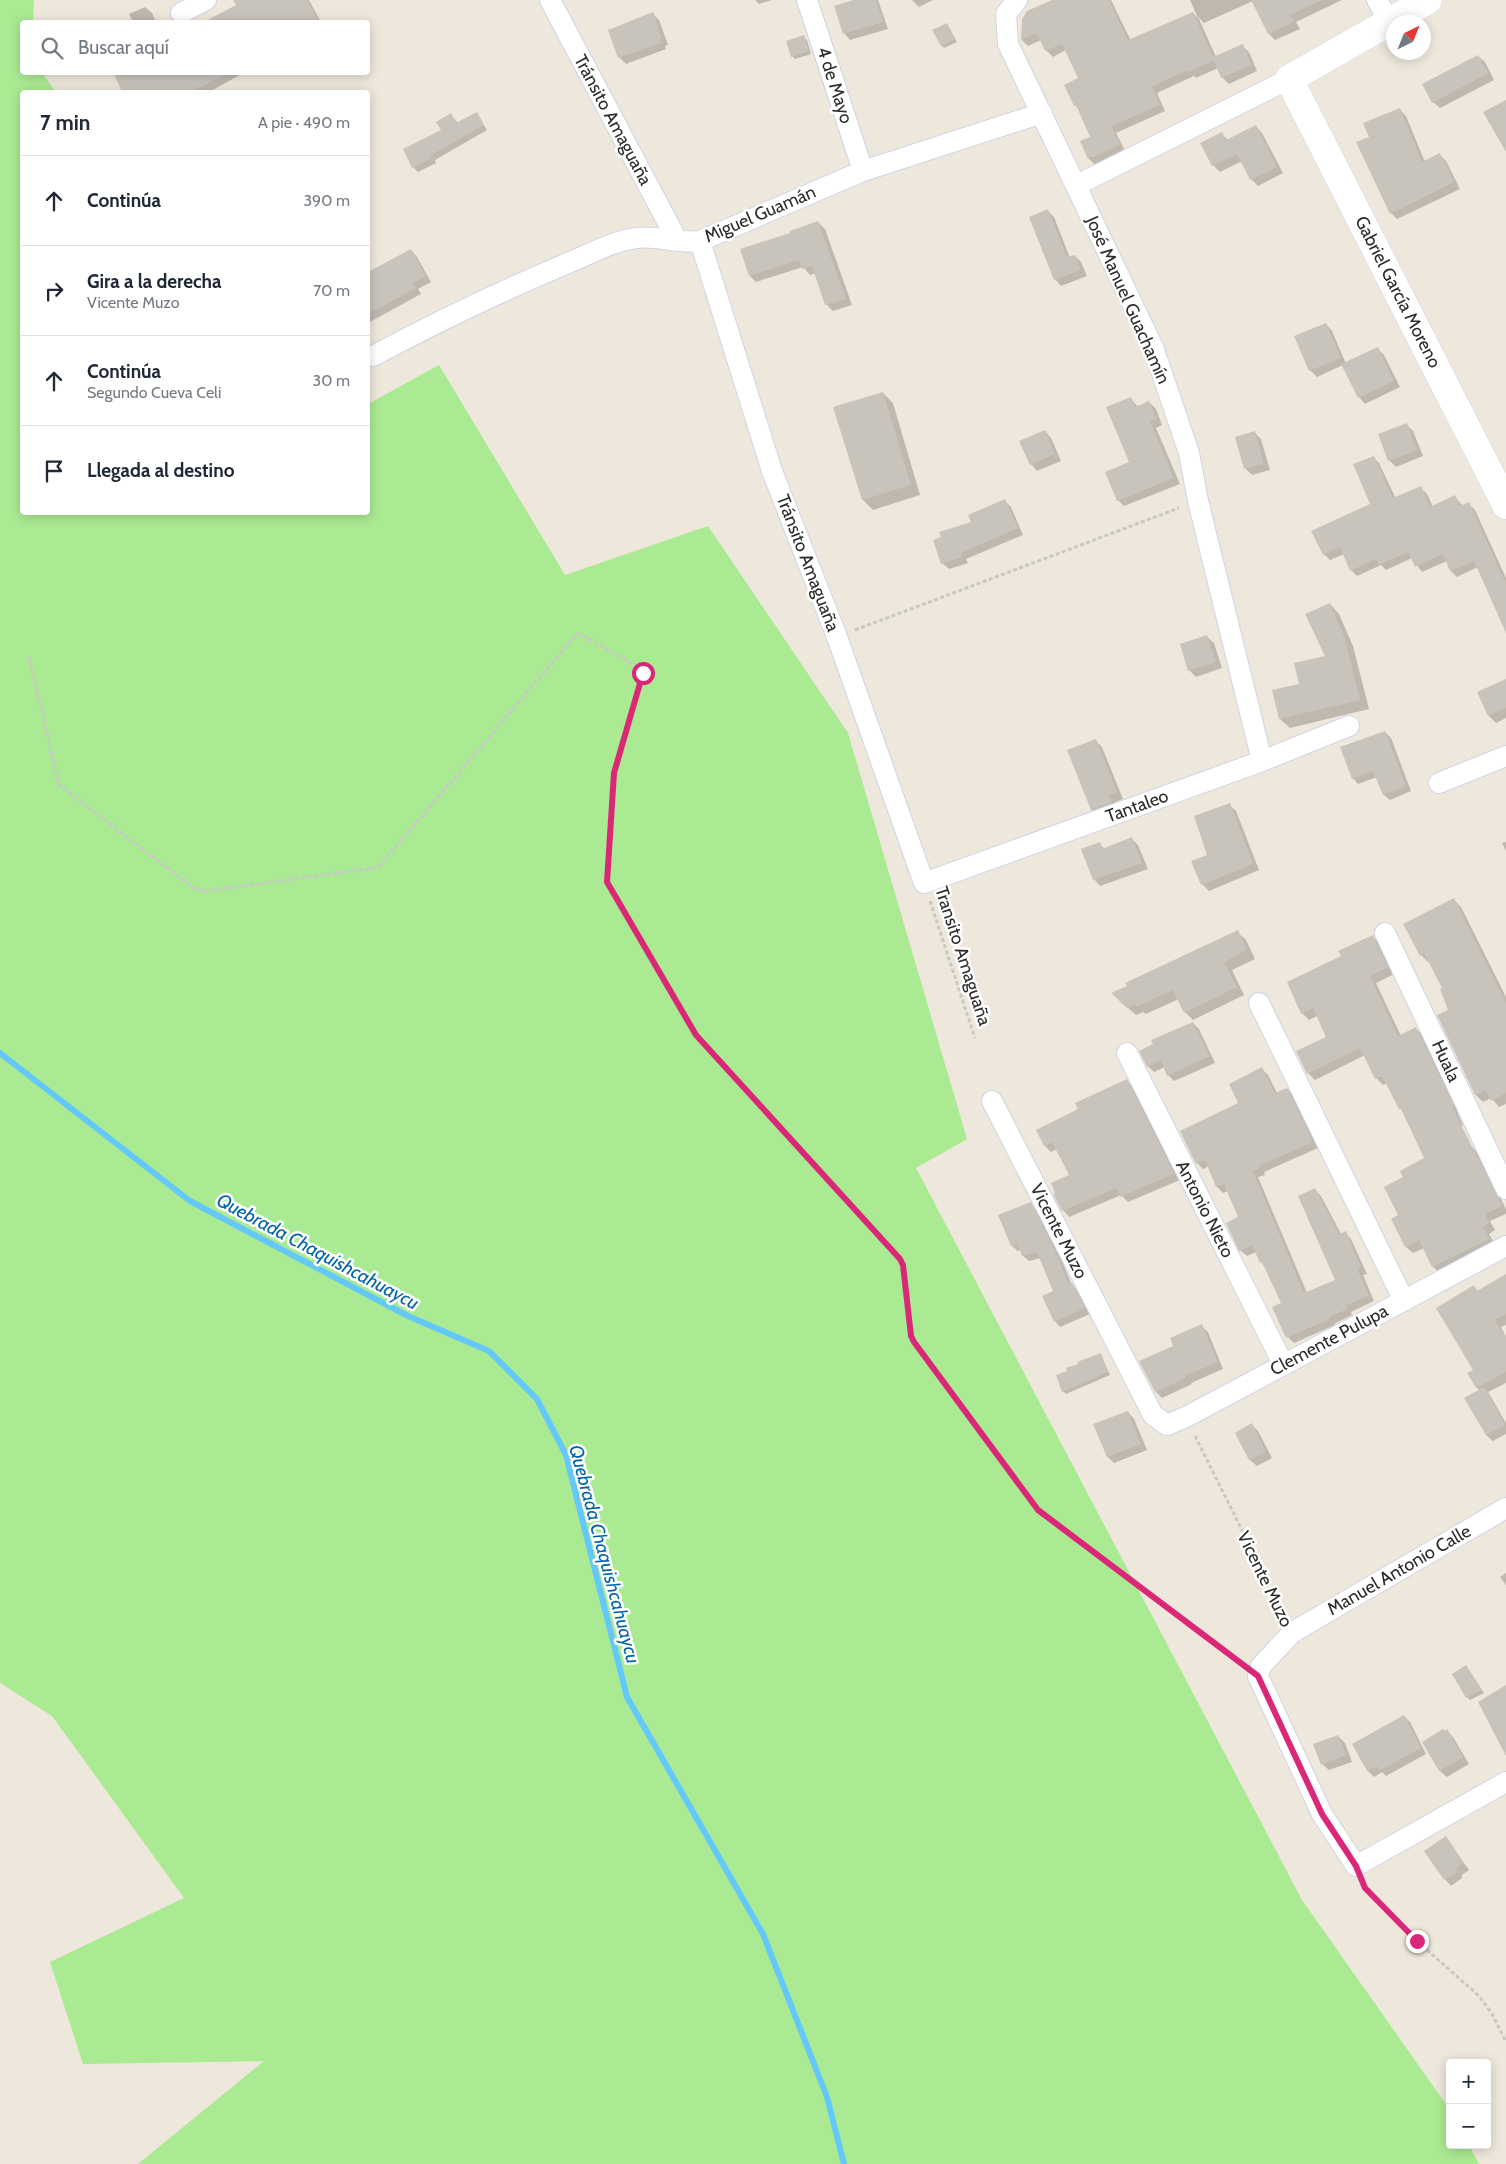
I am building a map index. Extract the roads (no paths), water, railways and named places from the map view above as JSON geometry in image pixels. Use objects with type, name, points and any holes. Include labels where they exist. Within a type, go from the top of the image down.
[{"type":"street","points":[[181,13],[206,0]]},
{"type":"street","name":"Tránsito Amaguaña","points":[[550,0],[677,240]]},
{"type":"street","name":"4 de Mayo","points":[[807,0],[863,171]]},
{"type":"street","name":"José Manuel Guachamín","points":[[1017,0],[1006,14],[1008,44],[1153,347],[1189,453],[1198,501],[1262,761]]},
{"type":"street","points":[[1077,185],[1289,79],[1383,11],[1428,0]]},
{"type":"street","name":"Gabriel García Moreno","points":[[1289,79],[1506,505]]},
{"type":"street","name":"Miguel Guamán","points":[[373,356],[478,302],[617,243],[637,238],[677,240],[686,243],[700,241],[863,171],[1042,113]]},
{"type":"street","name":"Tránsito Amaguaña","points":[[700,241],[772,471],[838,637],[924,882]]},
{"type":"street","name":"Tantaleo","points":[[924,882],[1262,761],[1349,726]]},
{"type":"street","points":[[1440,783],[1506,756]]},
{"type":"street","name":"Huala","points":[[1385,933],[1506,1190]]},
{"type":"street","points":[[1259,1003],[1404,1300]]},
{"type":"street","name":"Antonio Nieto","points":[[1127,1053],[1283,1364]]},
{"type":"street","name":"Vicente Muzo","points":[[992,1101],[1154,1415]]},
{"type":"street","name":"Clemente Pulupa","points":[[1154,1415],[1167,1425],[1186,1417],[1506,1246]]},
{"type":"street","name":"Manuel Antonio Calle","points":[[1293,1632],[1506,1508]]},
{"type":"street","name":"Vicente Muzo","points":[[1293,1632],[1261,1666],[1258,1676],[1322,1814],[1356,1866],[1506,1782]]},
{"type":"waterway","name":"Quebrada Chaquishcahuaycu","points":[[0,1053],[190,1201],[408,1316],[489,1351],[537,1399],[566,1455],[627,1697],[763,1934],[827,2097],[844,2164]]}]
